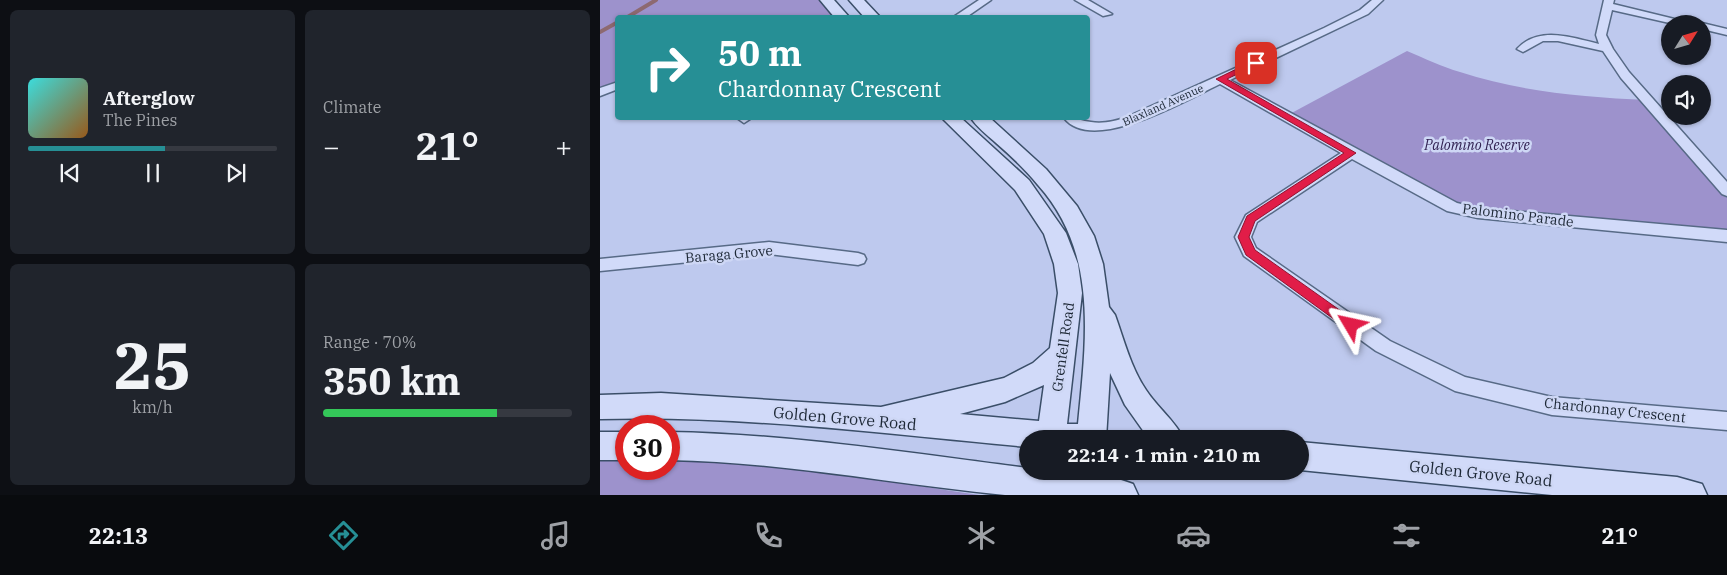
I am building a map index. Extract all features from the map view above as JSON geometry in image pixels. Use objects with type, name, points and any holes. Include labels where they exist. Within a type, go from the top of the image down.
[{"type":"main road","points":[[827,0],[840,15]]},
{"type":"main road","points":[[856,0],[871,15]]},
{"type":"main road","name":"Grenfell Road","points":[[953,120],[1022,185],[1055,233],[1066,264],[1070,293],[1052,430]]},
{"type":"main road","name":"Grenfell Road","points":[[982,120],[1040,174],[1070,212],[1086,250],[1095,291],[1097,335],[1091,430]]},
{"type":"main road","points":[[1095,291],[1130,392],[1149,421],[1159,430]]},
{"type":"main road","points":[[871,420],[1002,390],[1036,376],[1062,353]]},
{"type":"main road","name":"Golden Grove Road","points":[[600,407],[661,405],[871,420],[1019,434]]},
{"type":"main road","points":[[600,446],[615,446]]},
{"type":"main road","points":[[680,446],[724,447],[1019,472]]},
{"type":"main road","name":"Golden Grove Road","points":[[1309,457],[1677,492],[1691,495]]},
{"type":"main road","points":[[1410,466],[1548,495]]},
{"type":"main road","points":[[1077,480],[1122,495]]},
{"type":"street","points":[[962,15],[986,0]]},
{"type":"street","points":[[1080,0],[1107,14]]},
{"type":"street","name":"Blaxland Avenue","points":[[1074,120],[1092,128],[1107,128],[1132,120],[1328,30],[1364,12],[1378,0]]},
{"type":"street","points":[[1661,17],[1608,3],[1601,35],[1607,49],[1625,75],[1727,190]]},
{"type":"street","points":[[1711,28],[1727,32]]},
{"type":"street","points":[[1523,49],[1541,38],[1558,38],[1607,49]]},
{"type":"street","name":"Palomino Parade","points":[[1220,79],[1351,153],[1452,207],[1478,213],[1727,236]]},
{"type":"street","points":[[600,92],[615,86]]},
{"type":"street","name":"Chardonnay Crescent","points":[[1351,153],[1251,219],[1243,237],[1250,252],[1383,346],[1462,385],[1552,406],[1727,420]]},
{"type":"street","name":"Baraga Grove","points":[[600,266],[769,248],[858,259]]},
{"type":"green space","points":[[600,0],[828,0],[841,15],[615,15],[615,86],[600,92]]},
{"type":"green space","name":"Palomino Reserve","points":[[1407,51],[1453,70],[1529,89],[1576,95],[1647,100],[1661,116],[1661,125],[1669,125],[1727,191],[1727,236],[1452,207],[1286,116]]},
{"type":"green space","points":[[600,458],[615,459],[615,480],[680,480],[680,460],[785,467],[979,495],[600,495]]},
{"type":"waterway","points":[[631,15],[656,0]]},
{"type":"waterway","points":[[600,32],[615,24]]},
{"type":"route","points":[[1256,63],[1220,79],[1351,153],[1251,219],[1243,237],[1250,252],[1351,325]]}]
